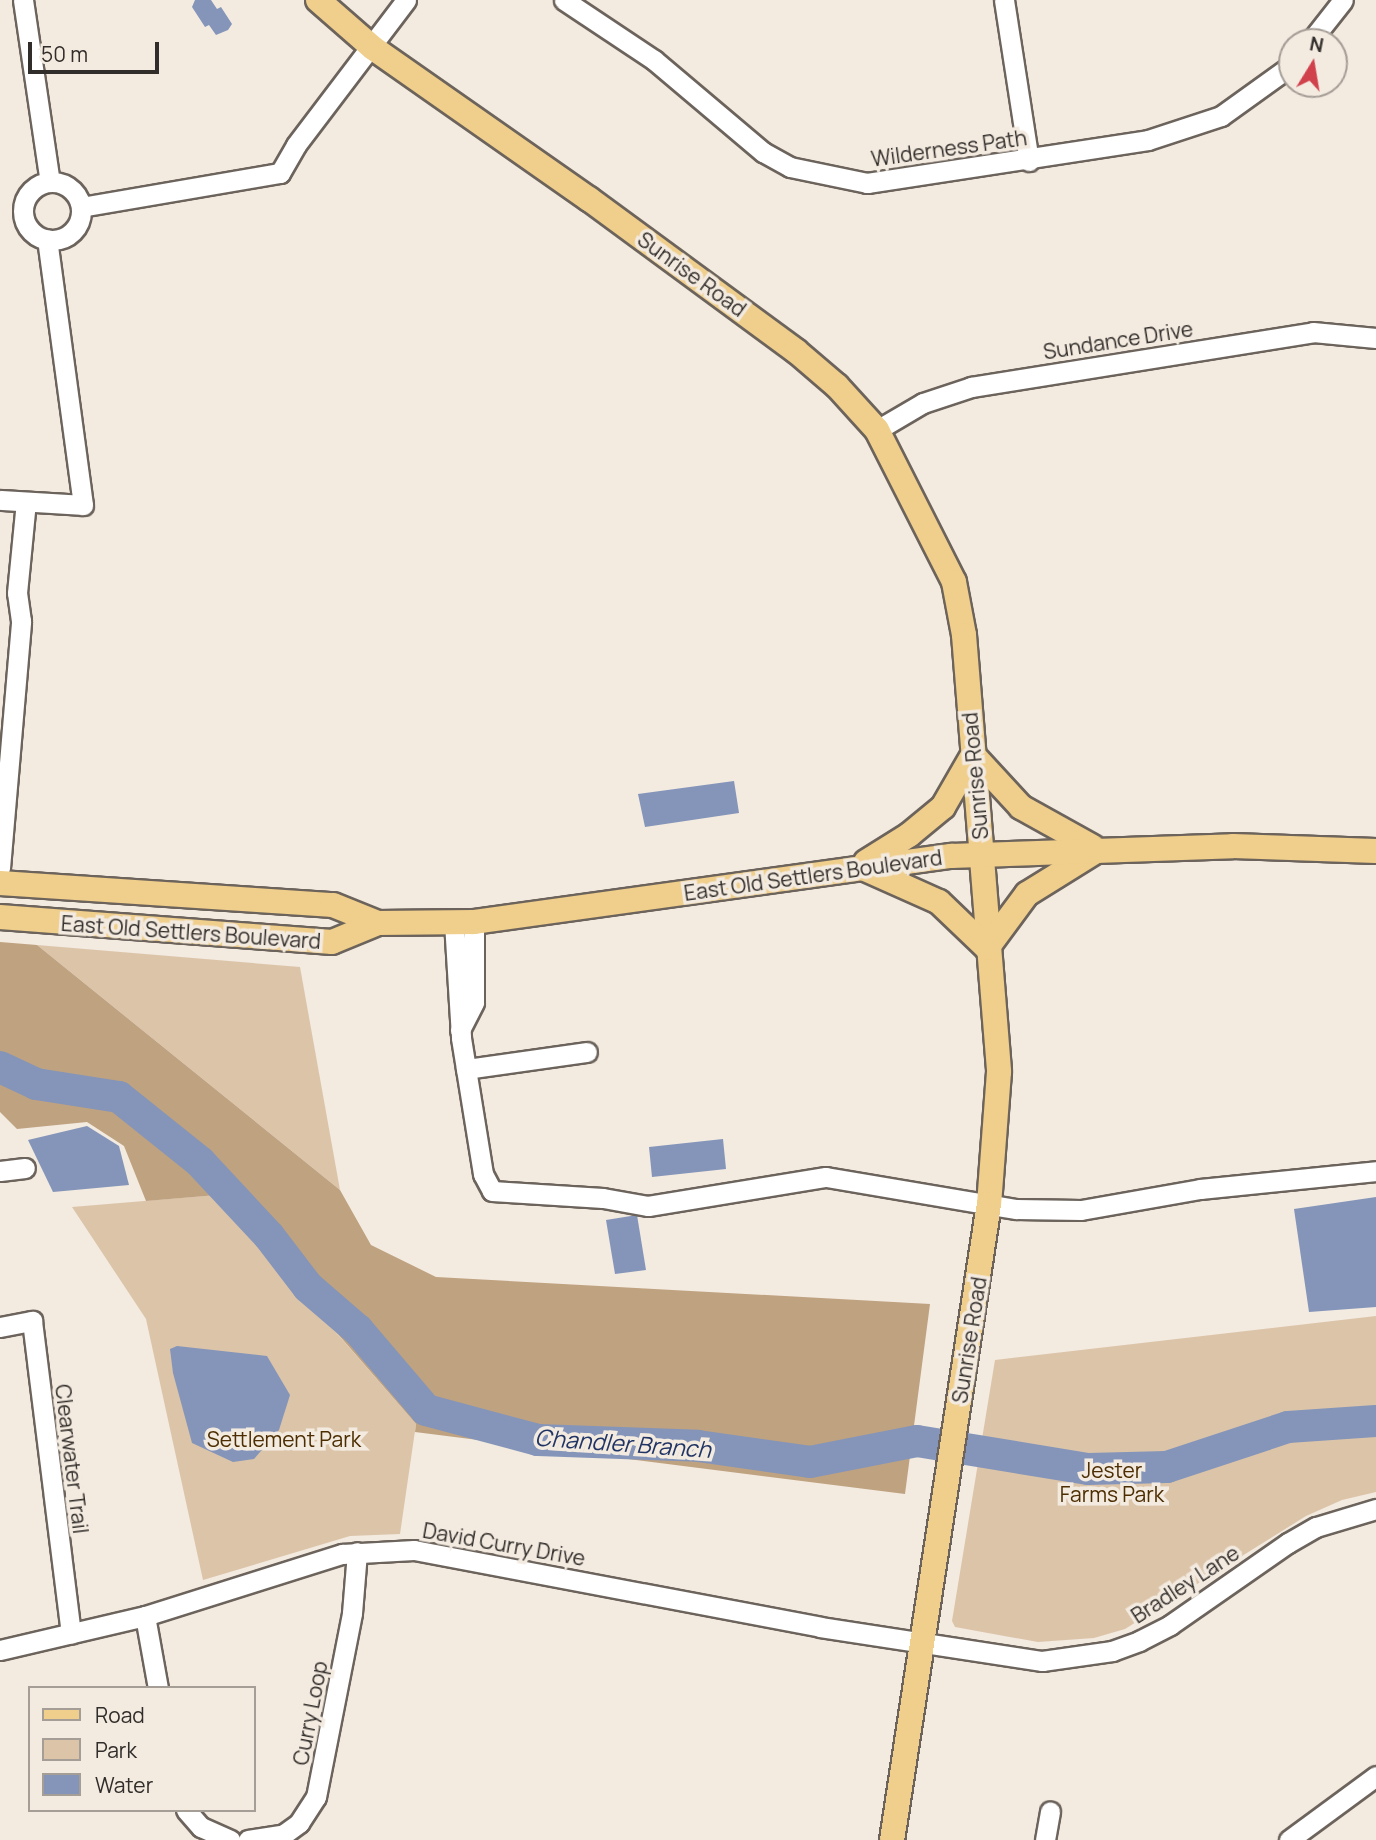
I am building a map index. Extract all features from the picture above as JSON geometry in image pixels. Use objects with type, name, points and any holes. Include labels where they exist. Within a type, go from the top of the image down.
[{"type":"main road","name":"Sunrise Road","points":[[318,0],[373,48],[796,351],[877,430],[954,582],[964,635],[999,1072],[989,1204],[892,1840]]},
{"type":"main road","points":[[973,755],[1021,807],[1098,850],[1027,894],[987,948],[939,902],[859,866],[927,822],[943,807],[973,755]]},
{"type":"main road","name":"East Old Settlers Boulevard","points":[[0,917],[332,942],[378,923],[464,922],[859,866],[982,855],[1233,846],[1376,851]]},
{"type":"main road","name":"East Old Settlers Boulevard","points":[[0,883],[333,905],[378,923]]},
{"type":"street","points":[[23,0],[50,182]]},
{"type":"street","points":[[81,208],[280,173],[296,145],[373,48],[406,0]]},
{"type":"street","name":"Wilderness Path","points":[[564,0],[654,60],[714,113],[790,167],[867,183],[1029,161],[1148,140],[1221,116],[1278,75]]},
{"type":"street","points":[[1004,0],[1029,161]]},
{"type":"street","points":[[1321,28],[1343,0]]},
{"type":"street","points":[[50,182],[68,187],[81,208],[72,232],[47,239],[29,229],[23,214],[31,190],[50,182]]},
{"type":"street","points":[[0,500],[83,505],[47,239]]},
{"type":"street","name":"Sundance Drive","points":[[877,430],[923,403],[971,387],[1313,332],[1376,338]]},
{"type":"street","points":[[0,868],[21,621],[17,593],[26,502]]},
{"type":"street","points":[[464,922],[460,1034],[482,1174],[492,1191],[603,1198],[648,1206],[827,1177],[989,1204],[1081,1210],[1200,1189],[1376,1171]]},
{"type":"street","points":[[466,1069],[587,1052]]},
{"type":"street","points":[[0,1171],[25,1168]]},
{"type":"street","name":"Clearwater Trail","points":[[0,1327],[32,1321],[71,1634]]},
{"type":"street","name":"Bradley Lane","points":[[924,1644],[1042,1661],[1111,1651],[1170,1625],[1316,1527],[1376,1508]]},
{"type":"street","name":"David Curry Drive","points":[[0,1650],[145,1616],[296,1565],[357,1552],[414,1550],[924,1644]]},
{"type":"street","name":"Curry Loop","points":[[248,1840],[284,1834],[299,1823],[316,1797],[352,1613],[357,1552]]},
{"type":"street","points":[[145,1616],[158,1686]]},
{"type":"street","points":[[1289,1840],[1376,1776]]},
{"type":"street","points":[[1045,1840],[1050,1811]]},
{"type":"street","points":[[188,1812],[209,1832],[230,1840]]},
{"type":"green space","points":[[37,945],[300,967],[340,1190]]},
{"type":"green space","name":"Settlement Park","points":[[216,1195],[416,1424],[400,1534],[350,1536],[203,1580],[146,1319],[72,1207]]},
{"type":"green space","name":"Jester Farms Park","points":[[1376,1316],[1376,1492],[1342,1500],[1306,1516],[1125,1629],[1094,1638],[1038,1642],[955,1627],[952,1621],[995,1360]]},
{"type":"shaded area","points":[[0,942],[37,945],[340,1190],[371,1245],[436,1277],[930,1304],[905,1494],[415,1432],[416,1424],[217,1195],[146,1201],[124,1146],[87,1122],[17,1129],[0,1112]]},
{"type":"water","points":[[195,0],[211,0],[217,9],[221,7],[232,24],[228,30],[216,35],[209,25],[205,27],[192,7]]},
{"type":"water","points":[[734,781],[739,813],[645,827],[638,794]]},
{"type":"water","points":[[87,1126],[119,1146],[129,1185],[53,1192],[28,1140]]},
{"type":"water","points":[[723,1139],[726,1169],[652,1177],[649,1147]]},
{"type":"water","points":[[1376,1197],[1376,1307],[1309,1312],[1294,1209]]},
{"type":"water","points":[[637,1215],[646,1270],[615,1274],[606,1220]]},
{"type":"water","points":[[177,1346],[267,1356],[290,1395],[279,1430],[254,1459],[233,1462],[192,1443],[173,1373],[170,1349]]},
{"type":"waterway","name":"Chandler Branch","points":[[0,1067],[36,1084],[119,1097],[200,1162],[269,1236],[308,1287],[358,1330],[426,1410],[538,1440],[698,1446],[810,1462],[917,1441],[1088,1469],[1167,1467],[1288,1427],[1376,1421]]}]
